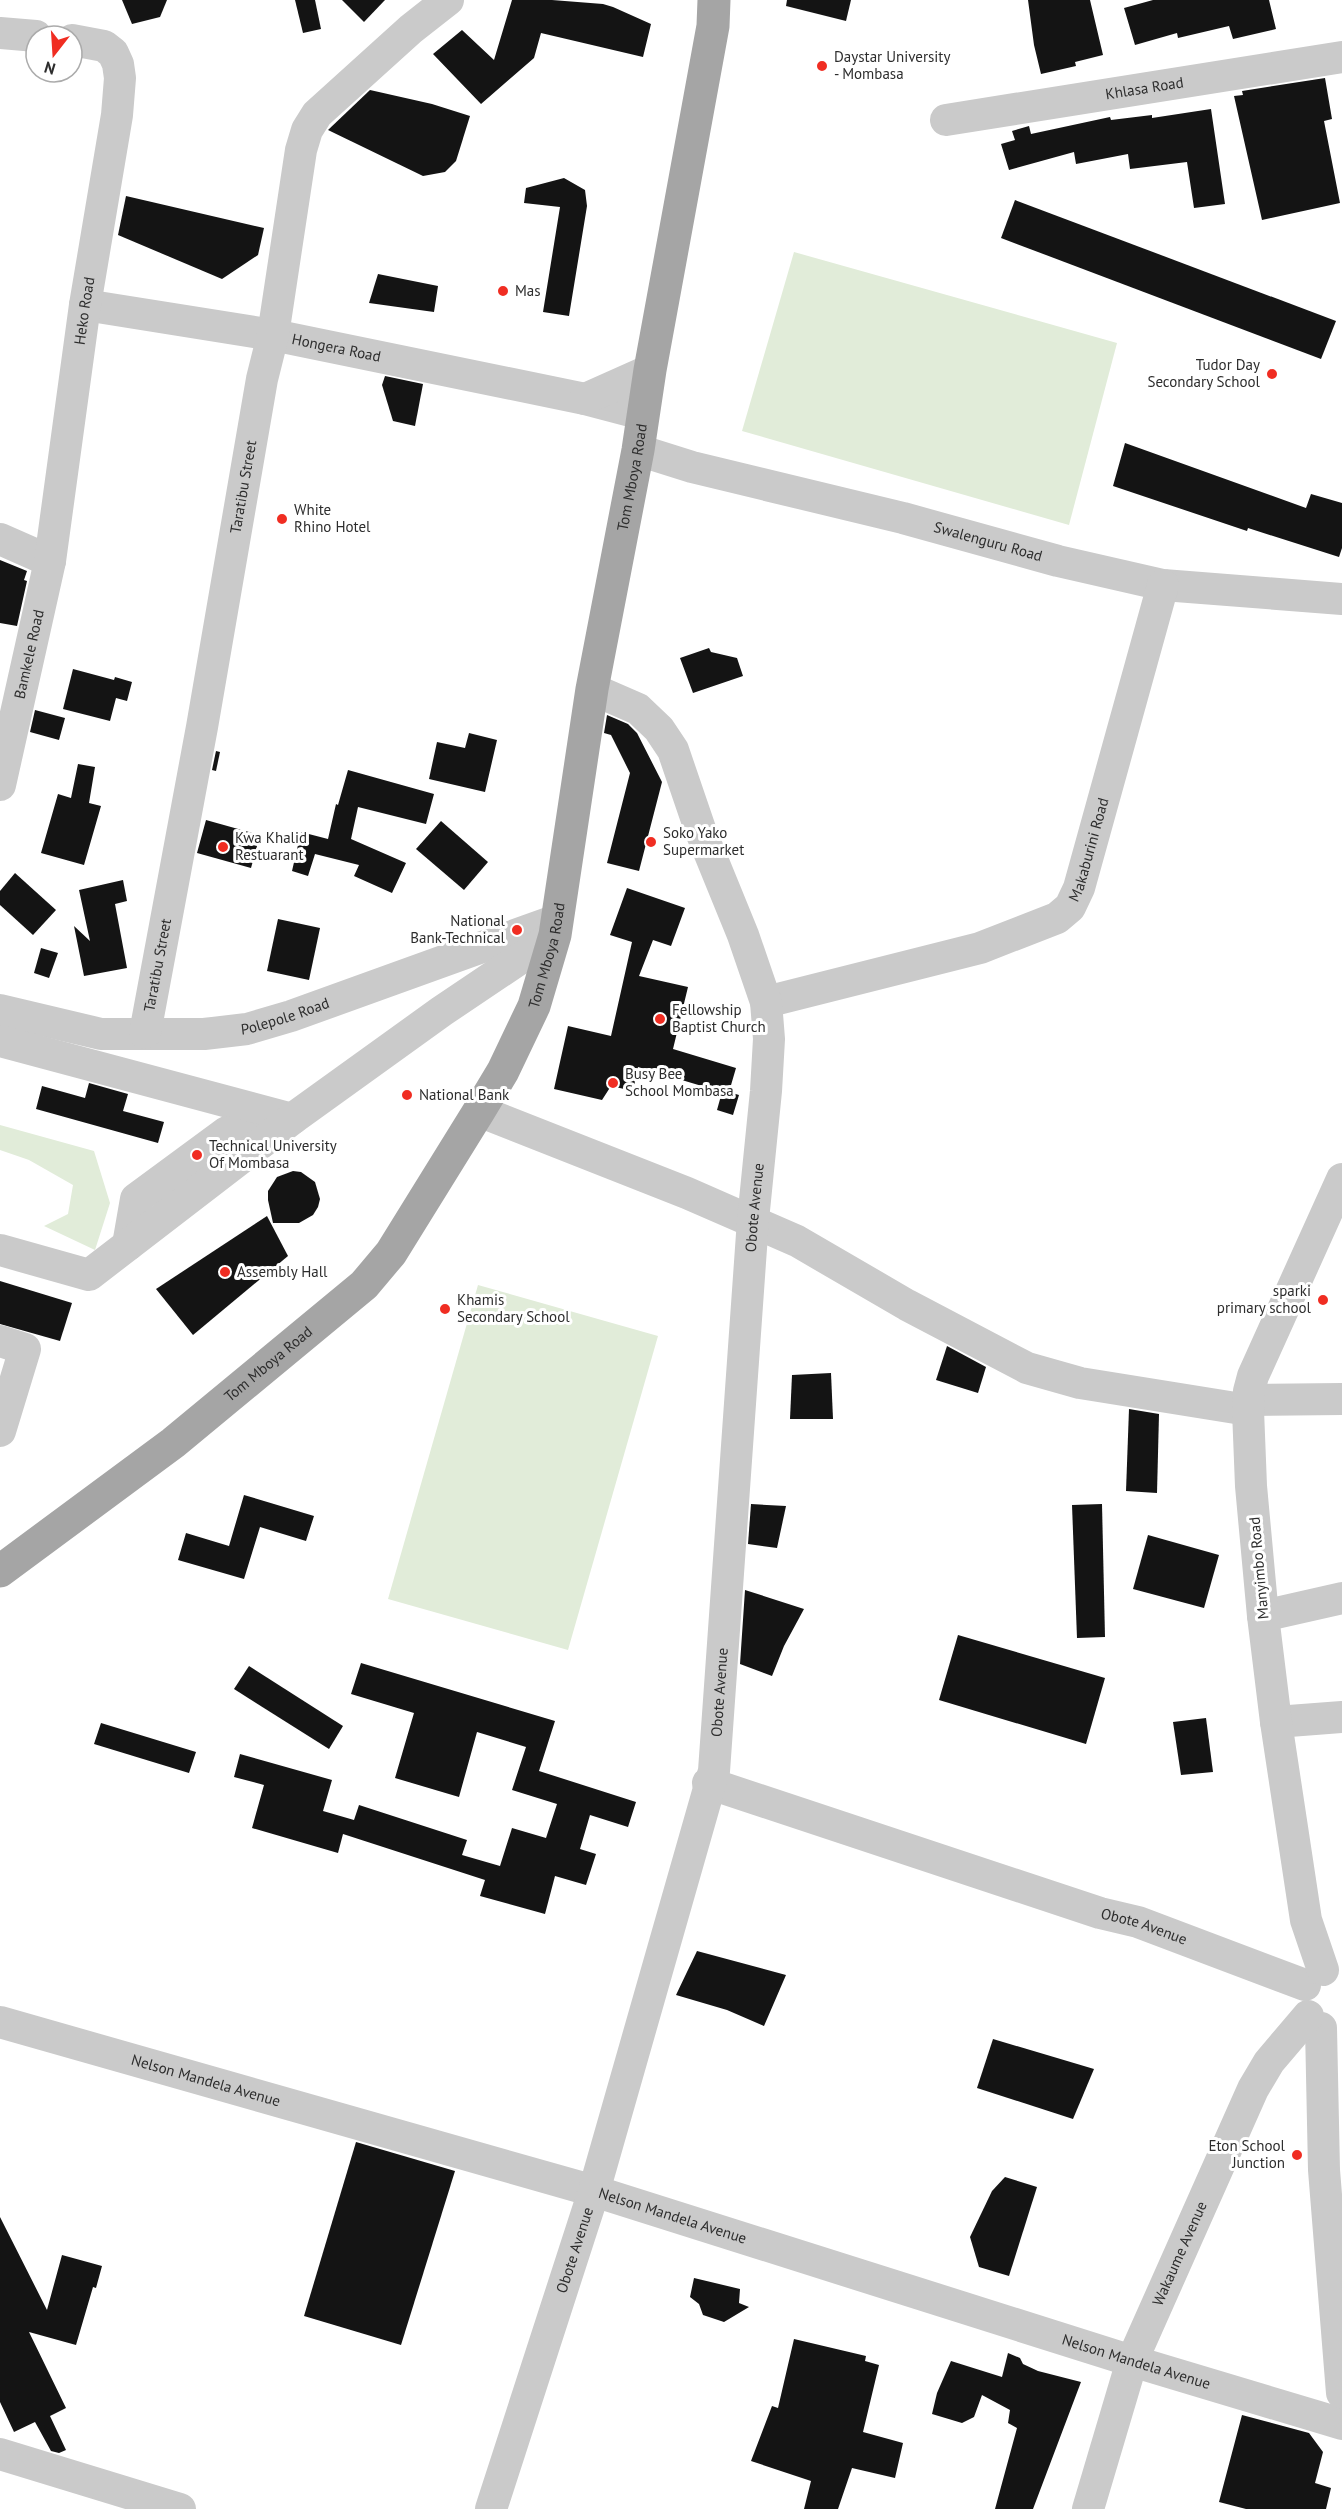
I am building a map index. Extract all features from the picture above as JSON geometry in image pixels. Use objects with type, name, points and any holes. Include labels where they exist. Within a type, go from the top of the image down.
[{"type":"main road","name":"Tom Mboya Road","points":[[0,1571],[173,1443],[364,1285],[392,1252],[479,1112],[503,1071],[534,1006],[557,927],[592,690],[718,9]]},
{"type":"street","name":"Taratibu Street","points":[[145,1033],[202,727],[262,380],[273,335],[301,150],[311,122],[330,102],[411,29],[448,0]]},
{"type":"street","points":[[0,33],[24,35]]},
{"type":"street","name":"Heko Road","points":[[50,561],[85,305],[117,115],[120,78],[118,64],[113,53],[104,46],[84,42]]},
{"type":"street","name":"Khlasa Road","points":[[946,120],[1342,57]]},
{"type":"street","name":"Hongera Road","points":[[85,305],[273,335],[585,399],[642,414]]},
{"type":"street","points":[[585,399],[650,370]]},
{"type":"street","name":"Swalenguru Road","points":[[638,450],[692,466],[903,518],[1058,561],[1163,585],[1342,599]]},
{"type":"street","points":[[0,540],[50,561]]},
{"type":"street","name":"Bamkele Road","points":[[0,785],[50,561]]},
{"type":"street","name":"Makaburini Road","points":[[766,1002],[980,948],[1057,918],[1070,906],[1079,888],[1163,585]]},
{"type":"street","name":"Obote Avenue","points":[[491,2509],[594,2192],[708,1783],[714,1771],[753,1220],[769,1039],[766,1002],[742,934],[701,832],[673,750],[659,729],[638,709],[592,690]]},
{"type":"street","points":[[0,1250],[89,1275],[292,1119],[557,927]]},
{"type":"street","name":"Polepole Road","points":[[0,1010],[101,1034],[204,1034],[248,1029],[557,927]]},
{"type":"street","points":[[0,1041],[292,1119]]},
{"type":"street","points":[[479,1112],[753,1220],[797,1241],[907,1305],[1027,1368],[1080,1383],[1248,1405],[1342,1399]]},
{"type":"street","name":"Manyimbo Road","points":[[1342,1179],[1253,1376],[1248,1405],[1251,1486],[1276,1722],[1306,1920],[1324,1976],[1302,1995],[1302,2006],[1324,2026],[1324,2170],[1342,2393]]},
{"type":"street","points":[[0,1341],[25,1349],[0,1431]]},
{"type":"street","points":[[1263,1616],[1342,1598]]},
{"type":"street","points":[[1276,1722],[1342,1717]]},
{"type":"street","name":"Obote Avenue","points":[[708,1783],[1077,1905],[1324,1976]]},
{"type":"street","name":"Nelson Mandela Avenue","points":[[0,2022],[594,2192],[1132,2361],[1342,2424]]},
{"type":"street","name":"Wakaume Avenue","points":[[1088,2509],[1132,2361],[1253,2089],[1269,2062],[1324,2026]]},
{"type":"street","points":[[0,2454],[180,2509]]},
{"type":"green space","points":[[794,252],[1117,343],[1069,525],[742,431]]},
{"type":"green space","points":[[0,1125],[94,1151],[110,1203],[95,1250],[44,1226],[68,1214],[73,1185],[29,1160],[0,1150]]},
{"type":"green space","points":[[478,1285],[658,1336],[568,1650],[388,1599]]},
{"type":"building","points":[[122,0],[167,0],[160,17],[132,24]]},
{"type":"building","points":[[295,0],[315,0],[321,29],[303,33]]},
{"type":"building","points":[[342,0],[385,0],[364,22]]},
{"type":"building","points":[[512,0],[552,0],[603,4],[613,7],[651,24],[643,57],[541,33],[534,58],[481,104],[433,54],[462,30],[494,60]]},
{"type":"building","points":[[787,0],[851,0],[846,21],[786,6]]},
{"type":"building","points":[[1028,0],[1090,0],[1103,55],[1075,62],[1076,66],[1041,74],[1034,45]]},
{"type":"building","points":[[1153,0],[1269,0],[1276,29],[1233,39],[1229,26],[1178,38],[1177,33],[1135,45],[1124,8]]},
{"type":"building","points":[[1325,78],[1332,119],[1324,121],[1340,203],[1262,220],[1234,96],[1243,95],[1242,91]]},
{"type":"building","points":[[370,90],[432,104],[470,116],[456,161],[445,172],[423,176],[328,130]]},
{"type":"building","points":[[1211,109],[1225,204],[1194,208],[1187,162],[1130,169],[1128,154],[1076,164],[1074,152],[1009,170],[1001,144],[1015,140],[1012,131],[1029,126],[1031,134],[1110,117],[1111,120],[1152,115],[1152,118]]},
{"type":"building","points":[[564,178],[585,190],[587,206],[569,316],[543,312],[560,207],[524,203],[526,188]]},
{"type":"building","points":[[126,196],[264,228],[258,255],[222,279],[118,235]]},
{"type":"building","points":[[1015,200],[1336,321],[1321,359],[1001,238]]},
{"type":"building","points":[[378,274],[438,286],[434,312],[369,303]]},
{"type":"building","points":[[385,376],[423,384],[415,426],[393,421],[382,385]]},
{"type":"building","points":[[1125,443],[1306,508],[1311,494],[1342,503],[1342,548],[1339,557],[1248,528],[1247,531],[1113,486]]},
{"type":"building","points":[[0,560],[27,571],[17,626],[0,623]]},
{"type":"building","points":[[709,648],[711,652],[737,658],[743,676],[693,693],[680,658]]},
{"type":"building","points":[[73,669],[114,680],[115,677],[132,682],[127,701],[116,698],[110,721],[63,709]]},
{"type":"building","points":[[35,710],[65,718],[59,740],[30,732]]},
{"type":"building","points":[[607,715],[628,724],[637,733],[662,782],[639,871],[607,863],[630,773],[611,735],[604,733]]},
{"type":"building","points":[[469,733],[497,740],[485,792],[429,779],[437,742],[465,748]]},
{"type":"building","points":[[216,751],[220,752],[216,771],[212,770]]},
{"type":"building","points":[[78,764],[95,767],[89,803],[101,806],[84,865],[41,853],[58,794],[71,798]]},
{"type":"building","points":[[348,770],[434,794],[426,824],[358,807],[351,839],[406,863],[392,893],[354,876],[359,865],[315,854],[308,876],[292,871],[301,832],[328,839],[336,804],[338,805]]},
{"type":"building","points":[[206,820],[260,835],[251,868],[197,853]]},
{"type":"building","points":[[441,821],[488,862],[464,890],[416,849]]},
{"type":"building","points":[[15,873],[56,910],[33,935],[0,905],[0,891]]},
{"type":"building","points":[[123,880],[127,901],[115,904],[127,968],[84,976],[74,926],[90,941],[79,890]]},
{"type":"building","points":[[627,888],[685,908],[671,946],[653,940],[639,976],[688,987],[673,1049],[736,1068],[729,1092],[739,1095],[733,1115],[717,1110],[722,1092],[638,1067],[633,1091],[611,1086],[602,1100],[554,1089],[568,1026],[611,1036],[632,942],[610,935]]},
{"type":"building","points":[[278,919],[320,928],[309,980],[267,971]]},
{"type":"building","points":[[41,948],[58,953],[49,978],[34,973]]},
{"type":"building","points":[[89,1083],[128,1094],[123,1111],[164,1122],[158,1143],[36,1109],[42,1086],[85,1098]]},
{"type":"building","points":[[293,1171],[301,1172],[315,1182],[320,1199],[318,1207],[313,1215],[299,1223],[273,1223],[268,1191],[277,1177]]},
{"type":"building","name":"Assembly Hall","points":[[267,1216],[288,1256],[193,1335],[156,1289]]},
{"type":"building","points":[[0,1281],[72,1303],[60,1341],[0,1324]]},
{"type":"building","points":[[947,1346],[986,1367],[978,1393],[936,1380]]},
{"type":"building","points":[[831,1373],[833,1419],[790,1419],[792,1375]]},
{"type":"building","points":[[1129,1409],[1159,1414],[1157,1493],[1126,1491]]},
{"type":"building","points":[[244,1495],[314,1516],[306,1541],[260,1527],[244,1579],[178,1560],[186,1533],[229,1546]]},
{"type":"building","points":[[751,1504],[786,1506],[777,1548],[748,1544]]},
{"type":"building","points":[[1102,1504],[1105,1637],[1077,1638],[1072,1505]]},
{"type":"building","points":[[1148,1535],[1219,1555],[1204,1608],[1133,1589]]},
{"type":"building","points":[[745,1590],[804,1609],[784,1646],[772,1676],[740,1664]]},
{"type":"building","points":[[958,1635],[1105,1678],[1086,1744],[939,1700]]},
{"type":"building","points":[[361,1663],[555,1721],[539,1771],[636,1802],[628,1827],[590,1815],[580,1849],[596,1854],[586,1885],[555,1876],[545,1914],[480,1896],[485,1880],[343,1834],[338,1853],[252,1828],[264,1785],[234,1777],[240,1754],[332,1780],[323,1811],[354,1820],[359,1805],[467,1840],[462,1855],[500,1866],[512,1828],[546,1838],[557,1804],[512,1790],[526,1747],[477,1732],[459,1797],[395,1778],[414,1713],[351,1694]]},
{"type":"building","points":[[249,1666],[343,1726],[329,1749],[234,1689]]},
{"type":"building","points":[[1206,1718],[1213,1772],[1181,1775],[1173,1722]]},
{"type":"building","points":[[101,1723],[196,1752],[189,1773],[94,1744]]},
{"type":"building","points":[[697,1951],[786,1975],[764,2026],[727,2010],[676,1995]]},
{"type":"building","points":[[993,2039],[1094,2069],[1073,2119],[977,2088]]},
{"type":"building","points":[[356,2142],[455,2171],[401,2345],[304,2316]]},
{"type":"building","points":[[1005,2177],[1037,2187],[1009,2276],[979,2267],[970,2237],[992,2191]]},
{"type":"building","points":[[0,2217],[47,2310],[62,2255],[102,2266],[96,2288],[93,2287],[76,2345],[29,2332],[66,2408],[50,2416],[66,2450],[59,2453],[51,2451],[35,2422],[14,2432],[0,2402]]},
{"type":"building","points":[[694,2278],[740,2289],[739,2303],[749,2307],[724,2322],[703,2315],[699,2304],[690,2297]]},
{"type":"building","points":[[794,2339],[866,2356],[865,2361],[879,2365],[863,2432],[903,2443],[895,2478],[852,2468],[838,2509],[804,2509],[811,2481],[751,2461],[772,2406],[778,2408]]},
{"type":"building","points":[[1008,2353],[1020,2358],[1023,2364],[1038,2371],[1081,2382],[1033,2509],[995,2509],[1017,2428],[1008,2423],[1010,2410],[982,2395],[974,2417],[962,2423],[932,2414],[937,2393],[951,2361],[1002,2377]]},
{"type":"building","points":[[1242,2415],[1309,2433],[1323,2452],[1315,2483],[1331,2488],[1326,2509],[1246,2509],[1219,2502]]},
{"type":"place","name":"Daystar University - Mombasa","points":[[822,66]]},
{"type":"place","name":"Mas","points":[[503,291]]},
{"type":"place","name":"Tudor Day Secondary School","points":[[1272,374]]},
{"type":"place","name":"White Rhino Hotel","points":[[282,519]]},
{"type":"place","name":"Soko Yako Supermarket","points":[[651,842]]},
{"type":"place","name":"Kwa Khalid Restuarant","points":[[223,847]]},
{"type":"place","name":"National Bank-Technical","points":[[517,930]]},
{"type":"place","name":"Fellowship Baptist Church","points":[[660,1019]]},
{"type":"place","name":"Busy Bee School Mombasa","points":[[613,1083]]},
{"type":"place","name":"National Bank","points":[[407,1095]]},
{"type":"place","name":"Technical University Of Mombasa","points":[[197,1155]]},
{"type":"place","name":"Assembly Hall","points":[[225,1272]]},
{"type":"place","name":"sparki primary school","points":[[1323,1300]]},
{"type":"place","name":"Khamis Secondary School","points":[[445,1309]]},
{"type":"place","name":"Eton School Junction","points":[[1297,2155]]}]
